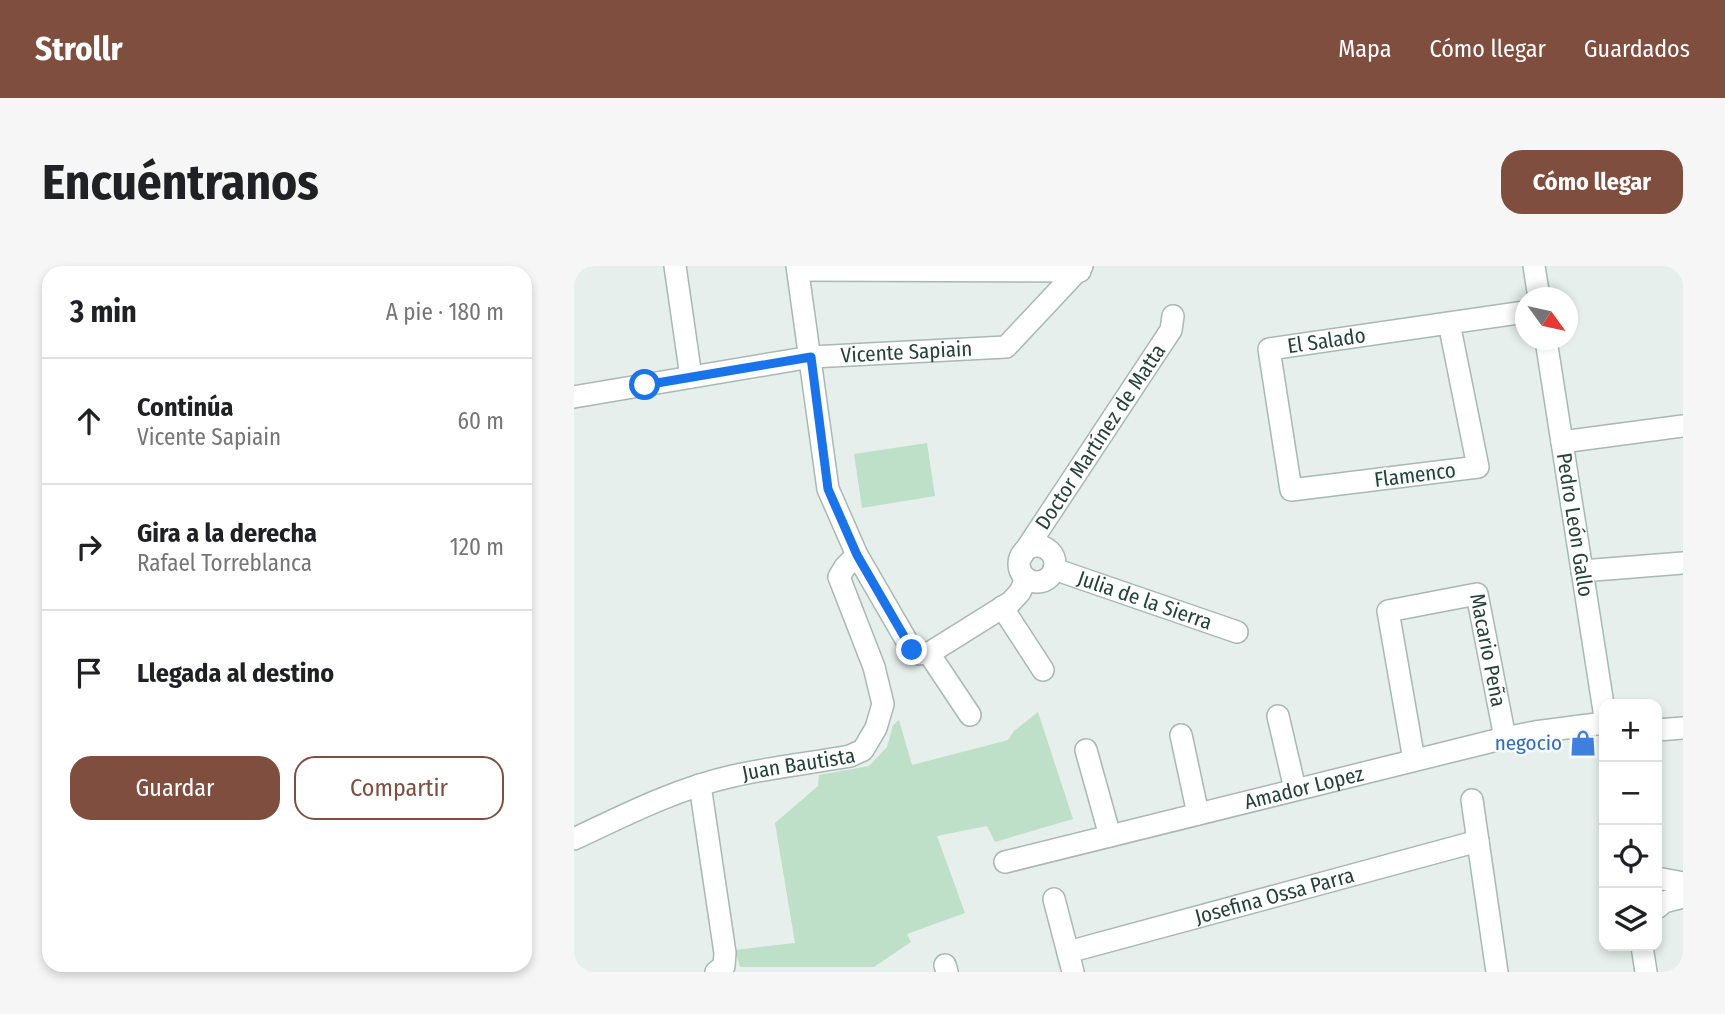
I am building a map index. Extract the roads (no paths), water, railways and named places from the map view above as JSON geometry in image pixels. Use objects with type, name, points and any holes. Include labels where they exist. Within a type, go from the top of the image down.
[{"type":"street","points":[[675,266],[691,377]]},
{"type":"street","points":[[1534,266],[1537,287]]},
{"type":"street","points":[[1026,579],[1020,592],[1002,607],[931,652],[919,654],[912,650],[857,555],[828,489],[797,268],[1081,268]]},
{"type":"street","name":"Vicente Sapiain","points":[[574,397],[811,357],[1006,347],[1081,268]]},
{"type":"street","name":"El Salado","points":[[1291,490],[1269,349],[1515,313]]},
{"type":"street","name":"Doctor Martínez de Matta","points":[[1021,556],[1167,337],[1173,316]]},
{"type":"street","name":"Flamenco","points":[[1291,490],[1478,467],[1449,323]]},
{"type":"street","name":"Pedro León Gallo","points":[[1548,350],[1602,699]]},
{"type":"street","points":[[1562,442],[1683,426]]},
{"type":"street","points":[[1041,546],[1053,555],[1054,569],[1044,581],[1026,579],[1020,569],[1021,556],[1029,548],[1041,546]]},
{"type":"street","name":"Juan Bautista","points":[[574,839],[652,803],[699,785],[733,776],[850,756],[863,750],[876,728],[883,704],[874,667],[839,577],[857,555]]},
{"type":"street","points":[[1582,571],[1683,563]]},
{"type":"street","name":"Julia de la Sierra","points":[[1054,569],[1237,632]]},
{"type":"street","name":"Macario Peña","points":[[1414,760],[1388,611],[1476,594],[1505,738]]},
{"type":"street","points":[[1002,607],[1043,670]]},
{"type":"street","points":[[931,652],[932,658],[970,715]]},
{"type":"street","points":[[1278,716],[1296,789]]},
{"type":"street","name":"Amador Lopez","points":[[1005,862],[1505,738],[1599,724]]},
{"type":"street","points":[[1662,730],[1683,728]]},
{"type":"street","points":[[1181,735],[1198,814]]},
{"type":"street","points":[[1086,750],[1110,836]]},
{"type":"street","points":[[699,785],[725,953],[724,966],[716,972]]},
{"type":"street","points":[[1472,800],[1497,972]]},
{"type":"street","name":"Josefina Ossa Parra","points":[[1071,962],[1478,841]]},
{"type":"street","points":[[1662,878],[1683,883]]},
{"type":"street","points":[[1662,904],[1683,897]]},
{"type":"street","points":[[1054,900],[1071,962]]},
{"type":"street","points":[[1643,951],[1646,972]]},
{"type":"place","name":"negocio","points":[[1583,743]]}]
